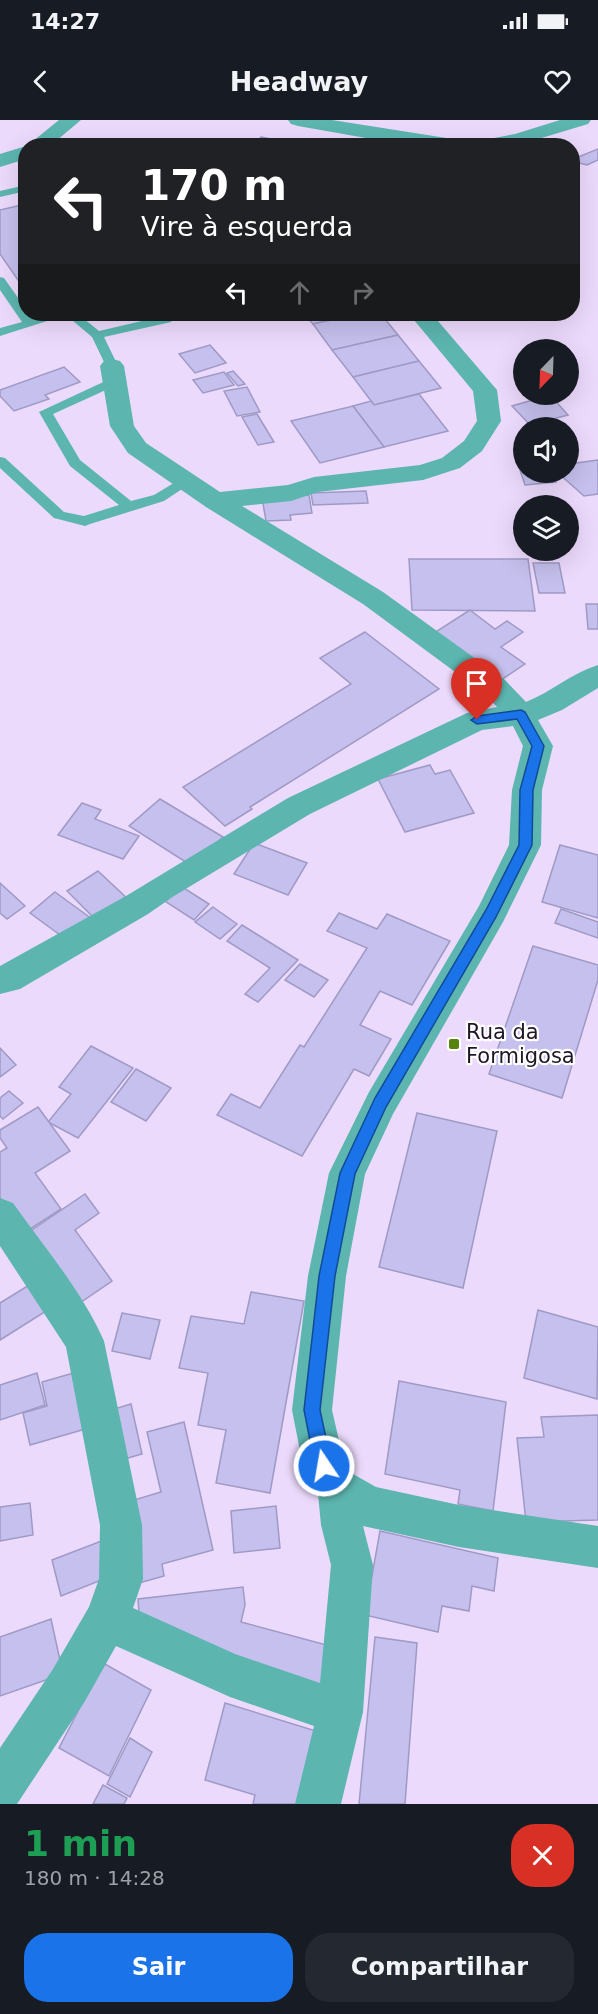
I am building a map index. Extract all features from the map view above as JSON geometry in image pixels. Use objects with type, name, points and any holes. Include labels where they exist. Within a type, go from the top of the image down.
[{"type":"street","points":[[47,138],[71,120]]},
{"type":"street","points":[[298,120],[402,138]]},
{"type":"street","points":[[521,138],[581,120]]},
{"type":"street","points":[[0,161],[18,155]]},
{"type":"street","points":[[215,501],[291,493],[314,485],[423,472],[450,463],[473,446],[489,421],[485,390],[426,321]]},
{"type":"street","points":[[113,374],[122,426],[137,448],[215,501],[373,598],[495,687],[521,715],[538,746],[526,790],[525,845],[492,913],[381,1103],[347,1173],[327,1276],[312,1410],[324,1466],[338,1489],[342,1525],[352,1565],[340,1712],[318,1804]]},
{"type":"street","points":[[0,980],[8,979],[137,905],[163,887],[299,806],[477,720],[521,715],[552,703],[598,675]]},
{"type":"street","points":[[0,1215],[53,1291],[84,1341],[121,1525],[121,1580],[107,1619],[69,1685],[0,1789]]},
{"type":"street","points":[[338,1489],[369,1507],[459,1526],[598,1547]]},
{"type":"street","points":[[107,1619],[230,1675],[340,1712]]},
{"type":"lane","points":[[0,194],[18,190]]},
{"type":"lane","points":[[0,282],[18,307]]},
{"type":"lane","points":[[0,332],[36,321]]},
{"type":"lane","points":[[80,321],[97,335],[113,374],[46,412],[75,463],[129,506]]},
{"type":"lane","points":[[97,335],[158,321]]},
{"type":"lane","points":[[0,461],[59,515],[85,521],[159,498],[187,481]]},
{"type":"building","points":[[598,149],[598,160],[587,165],[580,163],[580,156]]},
{"type":"building","points":[[18,206],[18,280],[0,254],[0,210]]},
{"type":"building","points":[[310,321],[327,321],[313,324]]},
{"type":"building","points":[[327,321],[387,321],[398,335],[332,350],[313,324]]},
{"type":"building","points":[[398,335],[419,361],[353,377],[332,350]]},
{"type":"building","points":[[210,345],[226,363],[195,373],[179,354]]},
{"type":"building","points":[[419,361],[441,388],[374,405],[353,377]]},
{"type":"building","points":[[64,367],[80,382],[45,395],[49,399],[14,411],[0,396],[0,390]]},
{"type":"building","points":[[233,371],[245,384],[238,386],[227,373]]},
{"type":"building","points":[[224,372],[234,385],[203,393],[193,380]]},
{"type":"building","points":[[247,387],[260,412],[237,416],[224,391]]},
{"type":"building","points":[[419,394],[448,431],[384,447],[353,406],[371,401],[374,405]]},
{"type":"building","points":[[559,405],[568,415],[522,417],[512,406]]},
{"type":"building","points":[[353,406],[384,447],[320,463],[291,421]]},
{"type":"building","points":[[257,414],[274,442],[258,445],[242,417]]},
{"type":"building","points":[[598,460],[598,494],[584,496],[569,483],[579,483],[579,463]]},
{"type":"building","points":[[366,491],[368,503],[313,505],[311,493]]},
{"type":"building","points":[[309,495],[312,513],[290,515],[291,520],[266,521],[262,498]]},
{"type":"building","points":[[409,559],[528,561],[535,611],[412,610]]},
{"type":"building","points":[[533,563],[559,563],[565,593],[539,593]]},
{"type":"building","points":[[586,604],[598,604],[598,629],[588,629]]},
{"type":"building","points":[[470,610],[495,629],[507,621],[523,632],[501,647],[525,664],[498,682],[434,633]]},
{"type":"building","points":[[365,632],[439,689],[250,807],[252,809],[225,826],[183,787],[351,684],[320,658]]},
{"type":"building","points":[[430,765],[435,774],[450,770],[474,813],[405,832],[378,779]]},
{"type":"building","points":[[160,799],[223,837],[192,866],[129,826]]},
{"type":"building","points":[[82,803],[101,810],[95,819],[139,836],[123,859],[58,835]]},
{"type":"building","points":[[254,843],[307,863],[288,895],[234,874]]},
{"type":"building","points":[[560,845],[598,855],[598,918],[542,902]]},
{"type":"building","points":[[98,871],[131,902],[99,923],[67,891]]},
{"type":"building","points":[[0,883],[25,906],[7,919],[0,913]]},
{"type":"building","points":[[179,885],[209,904],[194,920],[163,900]]},
{"type":"building","points":[[55,892],[92,919],[67,940],[30,913]]},
{"type":"building","points":[[213,907],[237,924],[220,939],[195,922]]},
{"type":"building","points":[[561,909],[598,922],[598,938],[555,923]]},
{"type":"building","points":[[339,913],[377,929],[387,914],[450,941],[412,1005],[380,991],[360,1025],[391,1039],[369,1076],[354,1069],[302,1156],[217,1115],[231,1094],[260,1108],[300,1045],[304,1047],[367,948],[327,931]]},
{"type":"building","points":[[242,925],[298,960],[258,1002],[245,994],[270,968],[227,941]]},
{"type":"building","points":[[533,946],[598,965],[598,980],[562,1098],[489,1074]]},
{"type":"building","points":[[300,964],[328,980],[314,997],[285,980]]},
{"type":"building","points":[[91,1046],[133,1068],[78,1138],[48,1122],[71,1094],[59,1087]]},
{"type":"building","points":[[0,1048],[16,1065],[0,1077]]},
{"type":"building","points":[[136,1069],[171,1088],[146,1121],[111,1102]]},
{"type":"building","points":[[9,1091],[23,1103],[3,1119],[0,1116],[0,1098]]},
{"type":"building","points":[[38,1107],[70,1151],[35,1173],[61,1209],[24,1233],[0,1198],[0,1152],[7,1148],[0,1138],[0,1130]]},
{"type":"building","points":[[417,1113],[497,1131],[463,1288],[379,1267]]},
{"type":"building","points":[[85,1194],[99,1213],[75,1230],[112,1281],[74,1307],[23,1236]]},
{"type":"building","points":[[34,1282],[51,1308],[0,1340],[0,1303]]},
{"type":"building","points":[[251,1292],[304,1301],[270,1493],[216,1483],[226,1430],[198,1425],[208,1373],[179,1368],[191,1316],[244,1324]]},
{"type":"building","points":[[538,1310],[598,1327],[597,1399],[524,1378]]},
{"type":"building","points":[[122,1313],[160,1320],[150,1359],[112,1351]]},
{"type":"building","points":[[84,1370],[96,1426],[30,1445],[23,1413],[47,1406],[42,1382]]},
{"type":"building","points":[[37,1373],[45,1405],[0,1420],[0,1385]]},
{"type":"building","points":[[399,1381],[506,1402],[493,1511],[458,1504],[460,1490],[385,1474]]},
{"type":"building","points":[[131,1404],[142,1454],[121,1460],[111,1410]]},
{"type":"building","points":[[598,1415],[598,1520],[526,1522],[517,1438],[544,1437],[541,1417]]},
{"type":"building","points":[[184,1422],[213,1550],[162,1564],[164,1576],[139,1583],[124,1503],[161,1492],[147,1432]]},
{"type":"building","points":[[30,1503],[33,1535],[0,1541],[0,1507]]},
{"type":"building","points":[[276,1506],[280,1548],[234,1553],[231,1511]]},
{"type":"building","points":[[380,1531],[498,1558],[494,1591],[472,1586],[469,1611],[442,1606],[438,1632],[365,1615]]},
{"type":"building","points":[[104,1540],[114,1575],[61,1596],[52,1560]]},
{"type":"building","points":[[243,1587],[245,1605],[241,1622],[334,1647],[324,1697],[140,1629],[138,1599]]},
{"type":"building","points":[[51,1619],[63,1674],[0,1696],[0,1637]]},
{"type":"building","points":[[375,1637],[417,1643],[405,1804],[359,1804]]},
{"type":"building","points":[[103,1663],[151,1690],[109,1776],[59,1748]]},
{"type":"building","points":[[225,1703],[319,1732],[303,1804],[253,1804],[255,1795],[205,1780]]},
{"type":"building","points":[[130,1738],[152,1752],[130,1797],[107,1784]]},
{"type":"building","points":[[103,1785],[127,1798],[124,1804],[93,1804]]},
{"type":"place","name":"Rua da Formigosa","points":[[454,1044]]},
{"type":"route","points":[[324,1466],[312,1410],[327,1276],[347,1173],[381,1103],[492,913],[525,845],[526,790],[538,746],[521,715],[477,720]]}]
